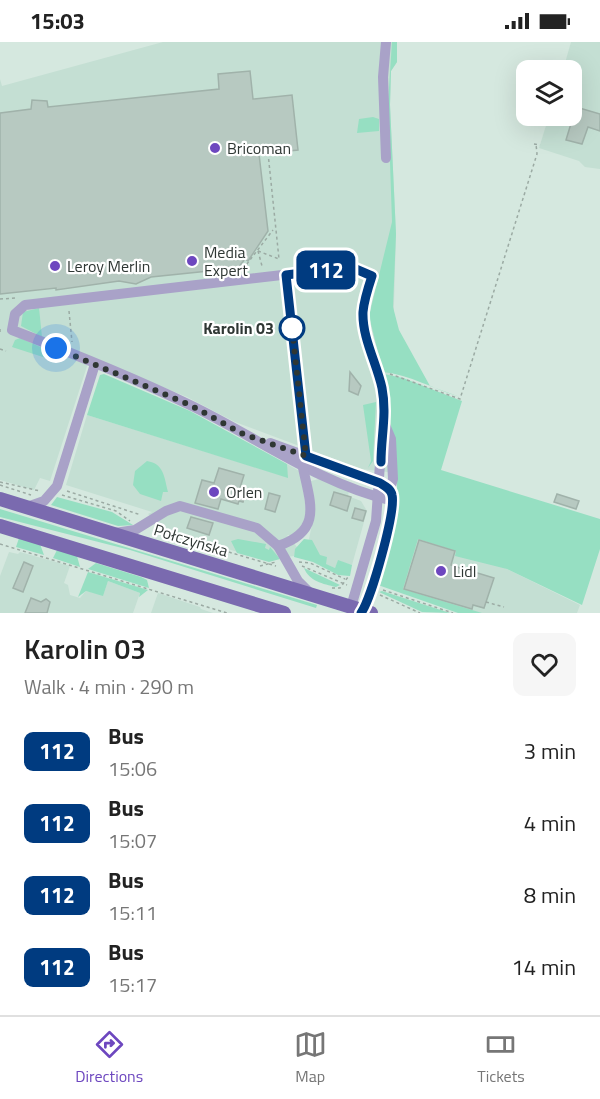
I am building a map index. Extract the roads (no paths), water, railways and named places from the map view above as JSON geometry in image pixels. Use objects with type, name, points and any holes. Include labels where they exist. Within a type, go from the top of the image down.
[{"type":"main road","name":"Połczyńska","points":[[0,499],[26,500],[111,533],[360,611]]},
{"type":"main road","points":[[0,526],[284,613]]},
{"type":"lane","points":[[386,42],[383,77],[386,158]]},
{"type":"lane","points":[[360,611],[388,530],[393,479],[391,439],[385,425],[382,388],[364,323],[363,311],[372,276],[351,267],[25,305],[15,314],[12,330],[190,405],[303,468],[376,497],[391,495]]},
{"type":"lane","points":[[286,275],[306,456]]},
{"type":"lane","points":[[26,500],[44,501],[57,486],[95,364]]},
{"type":"lane","points":[[360,611],[376,521],[381,435],[385,425]]},
{"type":"lane","points":[[243,434],[380,483],[391,495]]},
{"type":"lane","points":[[278,546],[295,540],[308,527],[310,506],[303,468]]},
{"type":"lane","points":[[111,533],[135,530],[166,511],[180,506],[257,528],[278,546],[298,581],[312,595]]},
{"type":"place","name":"Bricoman","points":[[215,148]]},
{"type":"place","name":"Media Expert","points":[[192,261]]},
{"type":"place","name":"Leroy Merlin","points":[[55,266]]},
{"type":"place","name":"Karolin 03","points":[[292,328]]},
{"type":"place","name":"Orlen","points":[[214,492]]},
{"type":"place","name":"Lidl","points":[[441,571]]}]
